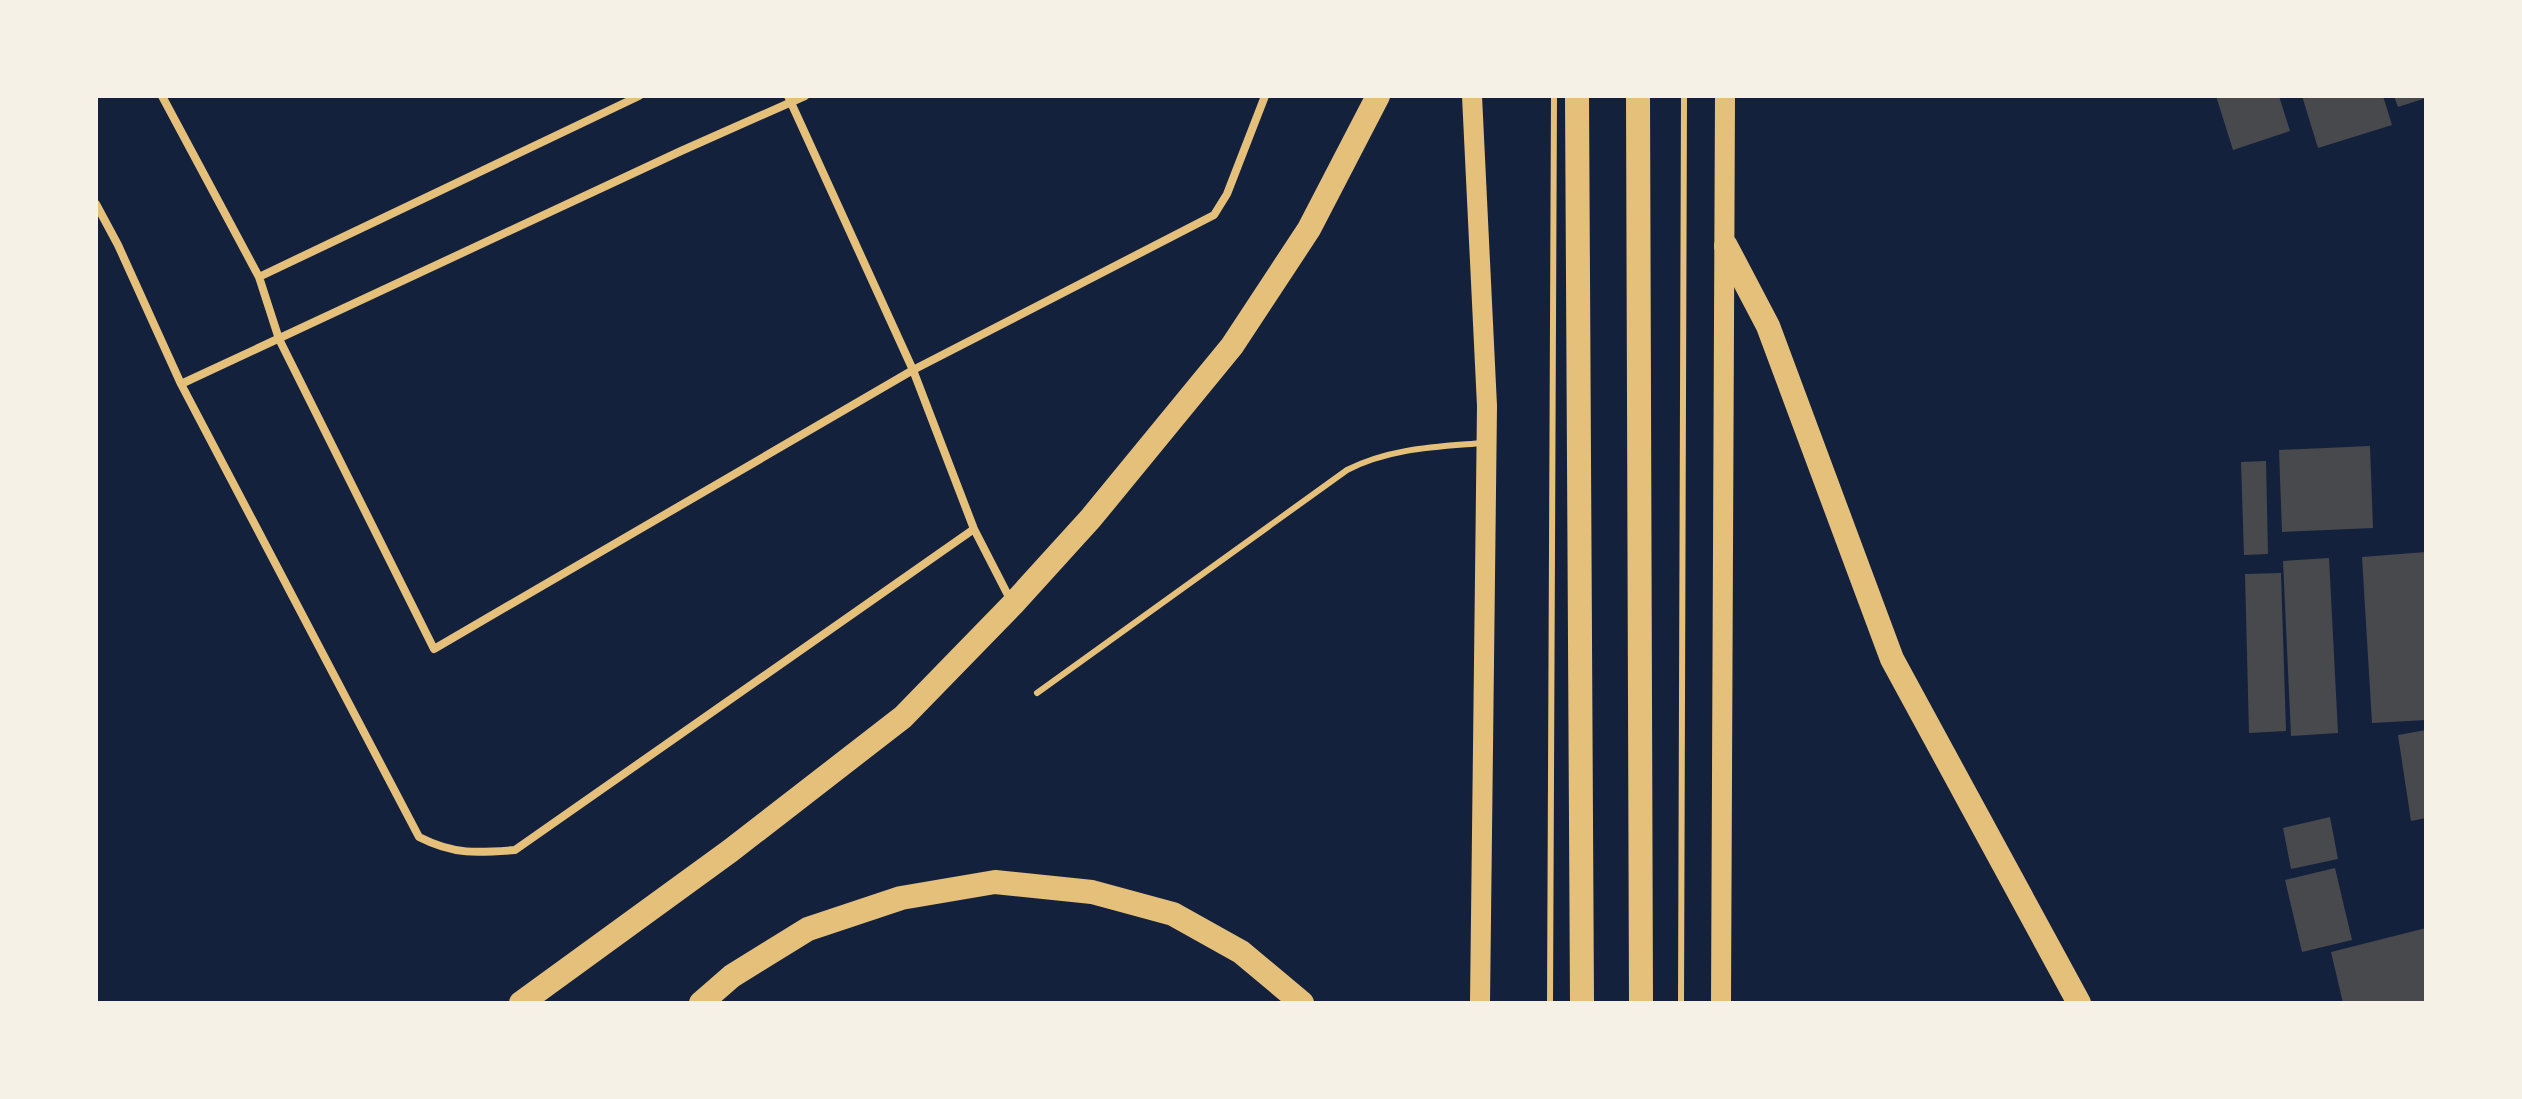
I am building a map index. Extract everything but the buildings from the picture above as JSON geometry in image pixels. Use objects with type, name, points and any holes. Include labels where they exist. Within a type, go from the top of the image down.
[{"type":"highway","points":[[521,1003],[730,851],[903,717],[1013,604],[1091,518],[1232,346],[1309,229],[1378,96]]},
{"type":"highway","points":[[1577,96],[1582,1003]]},
{"type":"highway","points":[[1638,96],[1641,1003]]},
{"type":"highway","points":[[1726,246],[1768,326],[1892,659],[2079,1003]]},
{"type":"highway","points":[[701,1003],[732,976],[808,929],[901,898],[995,882],[1092,892],[1173,914],[1241,952],[1302,1003]]},
{"type":"main road","points":[[1472,96],[1487,406],[1480,1003]]},
{"type":"main road","points":[[1721,1003],[1725,96]]},
{"type":"street","points":[[162,96],[259,277],[279,339],[434,649],[913,370],[1214,215],[1227,194],[1265,96]]},
{"type":"street","points":[[259,277],[639,96]]},
{"type":"street","points":[[181,384],[790,99],[805,96]]},
{"type":"street","points":[[790,99],[913,370],[974,529],[1013,604]]},
{"type":"street","points":[[96,204],[181,384],[419,837],[442,849],[473,853],[515,850],[974,529]]},
{"type":"lane","points":[[1550,1003],[1554,96]]},
{"type":"lane","points":[[1681,1003],[1684,96]]},
{"type":"lane","points":[[1037,693],[1347,470],[1372,457],[1407,450],[1487,443]]}]
